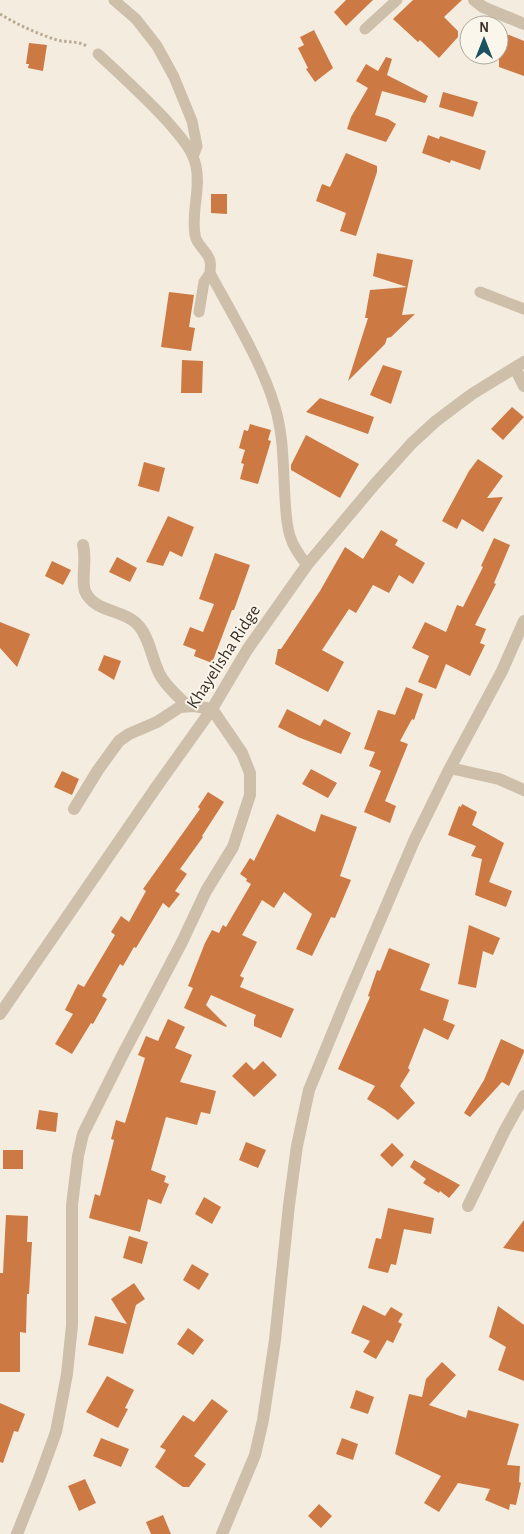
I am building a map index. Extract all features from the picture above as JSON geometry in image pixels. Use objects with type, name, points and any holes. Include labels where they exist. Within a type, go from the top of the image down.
[{"type":"street","points":[[474,0],[484,7],[524,24]]},
{"type":"street","points":[[520,365],[524,386]]},
{"type":"street","name":"Khayelisha Ridge","points":[[0,1014],[212,709],[246,650],[307,566],[375,484],[412,443],[436,421],[472,394],[520,365]]},
{"type":"street","points":[[83,545],[85,552],[85,591],[91,600],[131,619],[139,625],[160,675],[166,684],[188,706]]},
{"type":"street","points":[[222,1534],[255,1455],[263,1420],[275,1340],[297,1146],[309,1090],[414,841],[450,768],[502,671],[524,621]]},
{"type":"street","points":[[17,1534],[56,1432],[67,1374],[72,1324],[72,1205],[78,1156],[83,1134],[182,942],[206,891],[233,847],[250,795],[250,773],[242,753],[212,709],[194,706],[180,707],[157,722],[129,734],[119,741],[98,770],[74,809]]},
{"type":"street","points":[[450,768],[500,779],[524,790]]},
{"type":"street","points":[[468,1206],[505,1130],[524,1096]]},
{"type":"lane","points":[[114,0],[136,19],[157,46],[174,77],[192,121],[197,146],[193,157]]},
{"type":"lane","points":[[365,29],[397,0]]},
{"type":"lane","points":[[98,54],[135,87],[176,130],[193,157],[197,176],[195,238],[210,261],[210,273],[249,346],[275,407],[282,447],[289,534],[294,546],[307,566]]},
{"type":"lane","points":[[199,312],[204,282],[210,273]]},
{"type":"lane","points":[[480,292],[524,309]]},
{"type":"path","points":[[0,14],[24,27],[59,40],[76,41],[84,44],[98,54]]},
{"type":"building","points":[[346,0],[373,0],[346,26],[334,12]]},
{"type":"building","points":[[413,0],[462,0],[444,17],[458,31],[458,37],[439,58],[393,19]]},
{"type":"building","points":[[314,30],[333,68],[315,82],[306,69],[308,68],[298,48],[304,45],[300,37]]},
{"type":"building","points":[[509,35],[524,41],[524,76],[499,67],[499,65],[509,65]]},
{"type":"building","points":[[29,43],[47,45],[43,71],[28,68],[29,64],[26,64]]},
{"type":"building","points":[[386,57],[392,59],[387,75],[428,96],[425,103],[382,91],[375,115],[396,124],[386,142],[347,129],[351,117],[368,88],[356,81],[366,64],[378,71]]},
{"type":"building","points":[[443,92],[478,102],[473,117],[439,107]]},
{"type":"building","points":[[428,135],[439,139],[440,136],[486,151],[480,170],[451,160],[450,163],[422,153]]},
{"type":"building","points":[[346,153],[377,166],[377,172],[356,236],[340,231],[346,213],[316,201],[322,184],[330,187]]},
{"type":"building","points":[[211,194],[227,194],[227,214],[211,213]]},
{"type":"building","points":[[377,253],[413,260],[402,315],[415,314],[391,337],[387,338],[385,344],[348,381],[368,318],[365,318],[370,290],[407,287],[373,276]]},
{"type":"building","points":[[169,292],[194,295],[189,327],[195,328],[191,351],[161,347]]},
{"type":"building","points":[[182,360],[203,361],[202,393],[181,393]]},
{"type":"building","points":[[383,365],[402,371],[391,404],[370,395]]},
{"type":"building","points":[[320,398],[374,417],[368,434],[306,412]]},
{"type":"building","points":[[512,407],[524,417],[503,440],[491,429]]},
{"type":"building","points":[[250,424],[271,430],[268,440],[271,441],[258,484],[240,479],[244,464],[241,463],[245,450],[239,448],[244,430],[248,431]]},
{"type":"building","points":[[306,435],[359,464],[340,498],[291,470],[291,465]]},
{"type":"building","points":[[478,459],[503,476],[487,498],[503,497],[483,532],[462,519],[457,529],[442,521],[469,471]]},
{"type":"building","points":[[144,462],[165,468],[159,492],[138,486]]},
{"type":"building","points":[[168,516],[194,527],[182,557],[170,551],[163,566],[146,562]]},
{"type":"building","points":[[381,530],[398,540],[395,545],[425,563],[413,584],[399,575],[389,593],[373,585],[356,613],[349,609],[322,650],[344,662],[328,692],[275,664],[278,649],[281,649],[320,591],[345,547],[363,559]]},
{"type":"building","points":[[494,538],[510,545],[494,583],[496,584],[475,625],[486,629],[480,643],[485,645],[470,676],[446,664],[436,689],[418,682],[429,656],[412,648],[425,622],[446,632],[457,605],[463,607],[483,567],[481,566]]},
{"type":"building","points":[[215,553],[250,565],[212,663],[194,656],[196,650],[183,645],[190,627],[203,632],[214,604],[199,599]]},
{"type":"building","points":[[117,557],[137,568],[130,582],[109,572]]},
{"type":"building","points":[[52,561],[71,570],[63,585],[45,576]]},
{"type":"building","points":[[0,622],[30,634],[17,667],[0,648]]},
{"type":"building","points":[[104,655],[121,661],[114,680],[98,670]]},
{"type":"building","points":[[406,687],[423,694],[414,720],[412,719],[400,741],[408,744],[385,801],[396,806],[390,823],[364,812],[381,771],[369,766],[375,752],[364,749],[378,710],[395,715]]},
{"type":"building","points":[[287,709],[320,726],[324,719],[351,733],[341,754],[278,727]]},
{"type":"building","points":[[311,769],[337,783],[328,798],[302,784]]},
{"type":"building","points":[[62,771],[79,779],[72,795],[54,787]]},
{"type":"building","points":[[208,792],[224,802],[203,837],[180,869],[187,874],[175,891],[180,894],[169,908],[163,903],[136,948],[134,947],[123,966],[120,964],[102,996],[107,999],[93,1024],[91,1023],[72,1054],[55,1044],[73,1014],[65,1010],[78,984],[84,987],[115,935],[111,932],[121,916],[129,922],[146,891],[143,889],[200,809],[198,807]]},
{"type":"building","points":[[462,804],[477,812],[472,825],[504,843],[489,882],[512,891],[506,907],[475,895],[482,859],[471,856],[476,846],[448,835],[459,806],[461,807]]},
{"type":"building","points":[[277,814],[315,832],[321,814],[357,827],[340,876],[351,880],[335,918],[331,917],[312,956],[296,949],[312,914],[284,892],[274,908],[262,900],[242,935],[257,942],[240,976],[244,978],[240,987],[294,1009],[281,1038],[254,1026],[256,1015],[211,995],[206,1005],[226,1027],[184,1008],[193,988],[188,986],[205,943],[212,930],[219,933],[223,925],[226,927],[251,884],[240,874],[250,858],[254,861]]},
{"type":"building","points":[[469,925],[500,938],[493,955],[483,951],[476,988],[458,984]]},
{"type":"building","points":[[389,948],[430,964],[420,990],[449,1000],[443,1020],[455,1025],[448,1040],[424,1028],[408,1068],[410,1070],[400,1086],[415,1103],[398,1120],[367,1099],[375,1086],[338,1069],[370,997],[368,996],[377,970],[380,971]]},
{"type":"building","points":[[168,1019],[185,1027],[175,1048],[192,1055],[180,1082],[216,1091],[210,1114],[201,1112],[197,1125],[166,1117],[151,1170],[166,1176],[164,1182],[169,1184],[161,1204],[148,1199],[140,1232],[89,1218],[95,1194],[100,1196],[114,1140],[111,1139],[116,1120],[125,1123],[145,1058],[138,1055],[146,1036],[158,1041]]},
{"type":"building","points":[[501,1039],[524,1050],[524,1052],[509,1086],[502,1082],[470,1117],[464,1113],[484,1080]]},
{"type":"building","points":[[263,1061],[277,1075],[254,1097],[232,1076],[246,1062],[254,1070]]},
{"type":"building","points":[[39,1110],[58,1113],[56,1132],[36,1129]]},
{"type":"building","points":[[246,1142],[266,1150],[258,1168],[239,1160]]},
{"type":"building","points":[[392,1143],[404,1155],[392,1167],[380,1155]]},
{"type":"building","points":[[3,1150],[23,1150],[23,1169],[3,1169]]},
{"type":"building","points":[[414,1160],[460,1185],[449,1198],[440,1191],[439,1193],[423,1183],[426,1179],[410,1167]]},
{"type":"building","points":[[204,1197],[221,1207],[212,1224],[195,1214]]},
{"type":"building","points":[[388,1208],[434,1218],[431,1234],[404,1229],[396,1265],[391,1264],[388,1273],[368,1268],[376,1238],[381,1239]]},
{"type":"building","points":[[6,1215],[28,1216],[27,1242],[32,1242],[29,1294],[27,1294],[26,1333],[20,1332],[20,1372],[0,1372],[0,1273],[3,1273]]},
{"type":"building","points":[[524,1220],[524,1252],[503,1248]]},
{"type":"building","points":[[129,1236],[148,1242],[142,1264],[123,1258]]},
{"type":"building","points":[[192,1264],[209,1274],[199,1290],[183,1280]]},
{"type":"building","points":[[134,1283],[145,1299],[136,1305],[123,1354],[88,1345],[95,1316],[127,1324],[111,1299]]},
{"type":"building","points":[[363,1305],[385,1316],[391,1307],[403,1314],[398,1322],[402,1324],[393,1343],[387,1340],[376,1359],[363,1352],[370,1341],[351,1333]]},
{"type":"building","points":[[498,1306],[524,1325],[524,1381],[498,1370],[506,1347],[489,1337]]},
{"type":"building","points":[[188,1328],[204,1340],[193,1355],[177,1344]]},
{"type":"building","points":[[442,1362],[456,1375],[429,1405],[466,1418],[468,1410],[519,1424],[507,1465],[520,1466],[519,1482],[521,1483],[516,1505],[510,1504],[509,1510],[485,1500],[490,1489],[458,1483],[439,1512],[424,1503],[441,1476],[395,1454],[409,1394],[422,1397],[426,1379]]},
{"type":"building","points":[[107,1376],[134,1390],[125,1408],[128,1409],[118,1428],[86,1412]]},
{"type":"building","points":[[356,1390],[374,1397],[368,1414],[350,1408]]},
{"type":"building","points":[[212,1399],[228,1411],[194,1456],[206,1464],[189,1487],[183,1487],[155,1467],[166,1450],[160,1447],[183,1415],[194,1422]]},
{"type":"building","points":[[0,1403],[25,1414],[18,1432],[14,1431],[3,1463],[0,1462]]},
{"type":"building","points":[[101,1438],[129,1449],[121,1467],[93,1456]]},
{"type":"building","points":[[342,1438],[358,1444],[353,1460],[336,1454]]},
{"type":"building","points":[[85,1479],[96,1503],[79,1511],[68,1486]]},
{"type":"building","points":[[319,1504],[332,1516],[321,1528],[308,1516]]},
{"type":"building","points":[[163,1515],[171,1534],[151,1534],[146,1522]]}]
